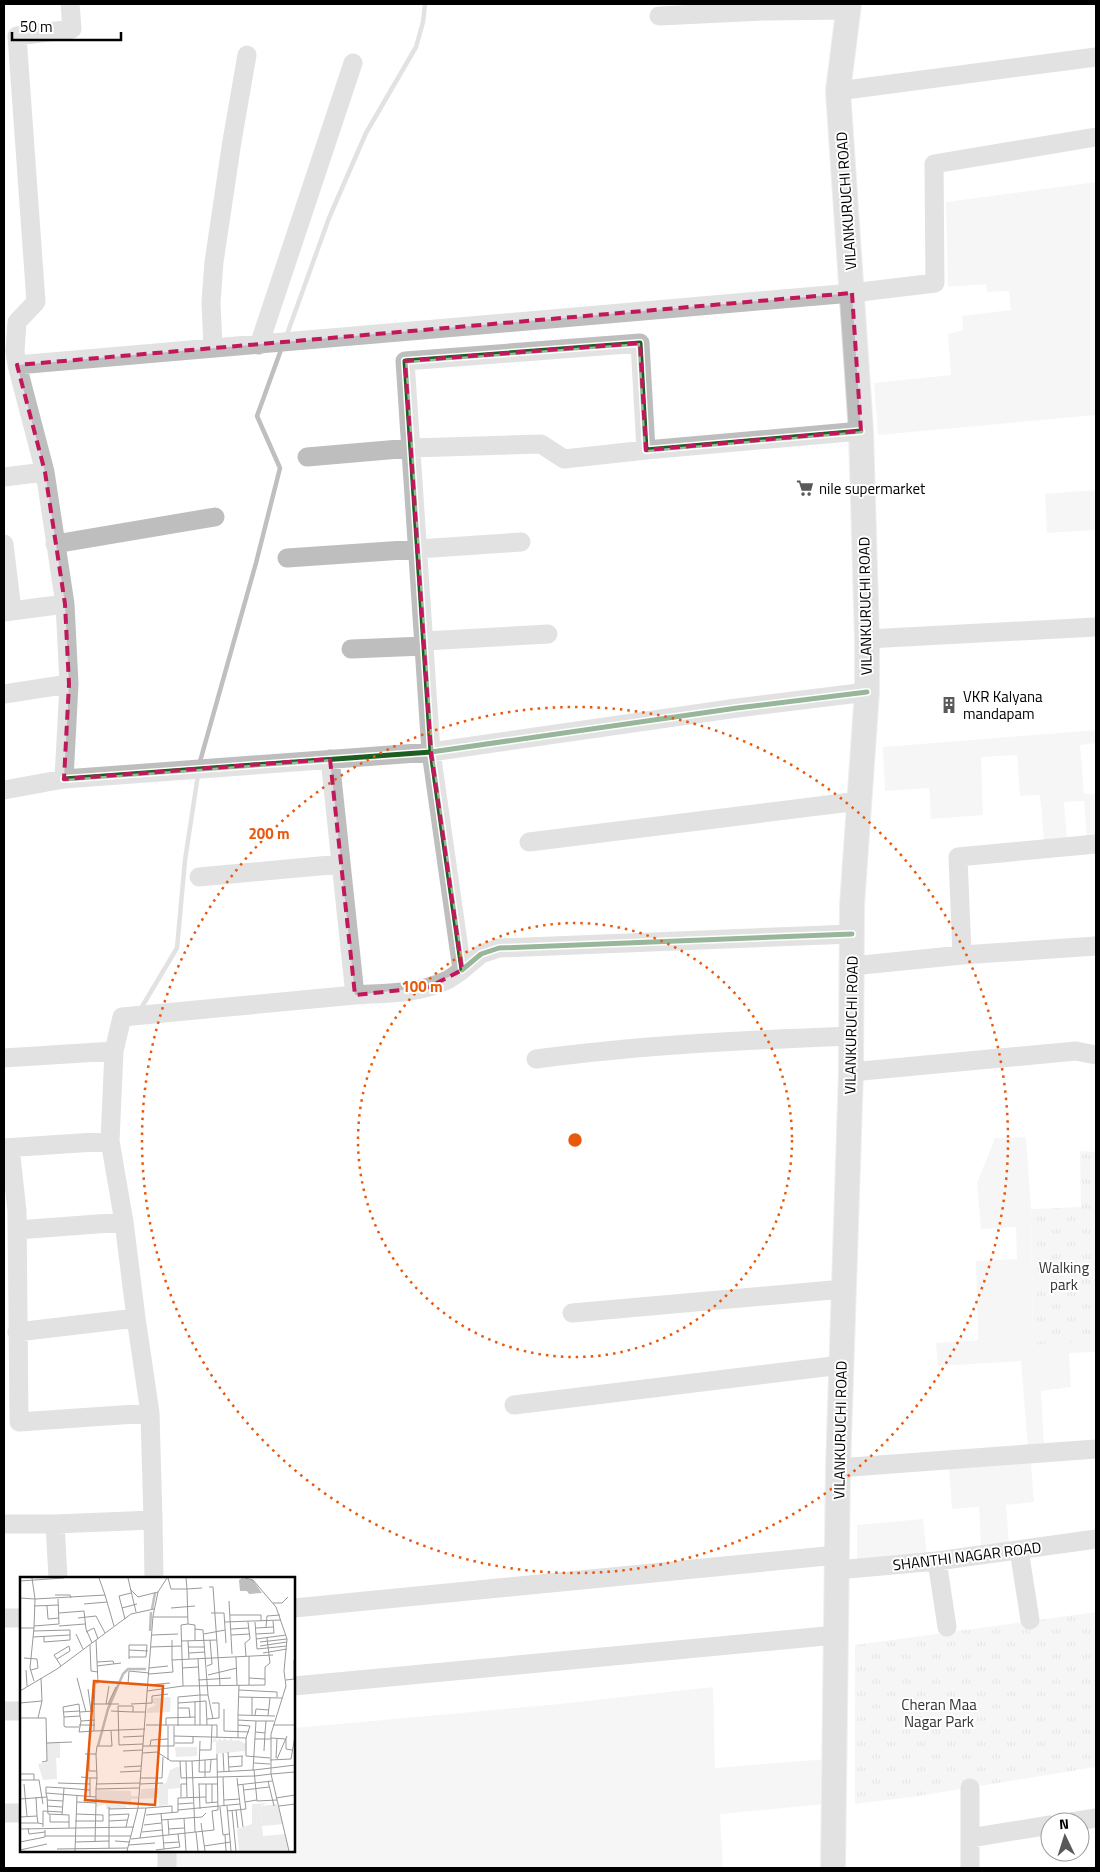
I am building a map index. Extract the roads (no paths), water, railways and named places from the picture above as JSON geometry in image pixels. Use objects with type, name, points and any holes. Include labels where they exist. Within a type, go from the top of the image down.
[{"type":"main road","name":"VILANKURUCHI ROAD","points":[[833,1868],[838,1468],[851,1072],[852,905],[866,692],[867,639],[861,431],[838,91],[849,7]]},
{"type":"street","points":[[64,779],[69,684],[65,604],[44,472],[15,351],[17,322],[36,302],[11,36],[72,29],[70,4]]},
{"type":"street","points":[[659,16],[849,7]]},
{"type":"street","points":[[213,348],[211,302],[214,262],[247,55]]},
{"type":"street","points":[[838,91],[1096,57]]},
{"type":"street","points":[[276,343],[353,63]]},
{"type":"street","points":[[17,365],[852,293],[935,283],[934,164],[1096,137]]},
{"type":"street","points":[[462,970],[431,752],[405,360],[640,343],[646,450]]},
{"type":"street","points":[[307,457],[411,448],[541,444],[564,459],[861,431]]},
{"type":"street","points":[[4,476],[44,472]]},
{"type":"street","points":[[55,544],[215,517]]},
{"type":"street","points":[[287,558],[521,542]]},
{"type":"street","points":[[4,544],[8,612],[65,604]]},
{"type":"street","points":[[867,639],[1096,628]]},
{"type":"street","points":[[351,649],[548,634]]},
{"type":"street","points":[[4,694],[69,684]]},
{"type":"street","points":[[4,790],[64,779],[431,752],[737,708],[866,692]]},
{"type":"street","points":[[330,759],[355,995]]},
{"type":"street","points":[[528,842],[859,801]]},
{"type":"street","points":[[962,955],[958,857],[1096,844]]},
{"type":"street","points":[[199,877],[341,864]]},
{"type":"street","points":[[154,1577],[150,1413],[124,1222],[110,1141],[114,1051],[122,1017],[406,991],[429,987],[446,981],[481,954],[499,948],[852,934]]},
{"type":"street","points":[[852,966],[962,955],[1096,946]]},
{"type":"street","points":[[536,1059],[737,1040],[851,1036]]},
{"type":"street","points":[[4,1058],[114,1051]]},
{"type":"street","points":[[851,1072],[1076,1051],[1096,1055]]},
{"type":"street","points":[[110,1141],[7,1148],[17,1211],[17,1332],[12,1422],[150,1413]]},
{"type":"street","points":[[17,1230],[124,1222]]},
{"type":"street","points":[[572,1313],[844,1289]]},
{"type":"street","points":[[17,1332],[136,1318]]},
{"type":"street","points":[[514,1404],[841,1365]]},
{"type":"street","points":[[838,1468],[1096,1449]]},
{"type":"street","points":[[4,1524],[153,1520]]},
{"type":"street","points":[[54,1524],[58,1577]]},
{"type":"street","name":"SHANTHI NAGAR ROAD","points":[[295,1608],[837,1563],[938,1561],[1019,1550],[1095,1545]]},
{"type":"street","points":[[1019,1550],[1030,1620]]},
{"type":"street","points":[[938,1561],[947,1627]]},
{"type":"street","points":[[4,1618],[20,1618]]},
{"type":"street","points":[[295,1686],[836,1635]]},
{"type":"street","points":[[4,1711],[20,1711]]},
{"type":"street","points":[[970,1788],[970,1868]]},
{"type":"street","points":[[4,1812],[20,1812]]},
{"type":"street","points":[[970,1838],[1040,1827]]},
{"type":"street","points":[[167,1852],[167,1868]]},
{"type":"waterway","points":[[286,337],[329,218],[366,133],[416,47],[423,22],[425,4]]},
{"type":"waterway","points":[[199,765],[256,563],[280,468],[257,416],[282,347]]},
{"type":"waterway","points":[[140,1010],[177,948],[185,860],[198,775]]},
{"type":"place","name":"nile supermarket","points":[[805,488]]},
{"type":"place","name":"VKR Kalyana mandapam","points":[[949,705]]},
{"type":"park label","name":"Walking park","points":[[1064,1276]]},
{"type":"park label","name":"Cheran Maa Nagar Park","points":[[939,1712]]}]
